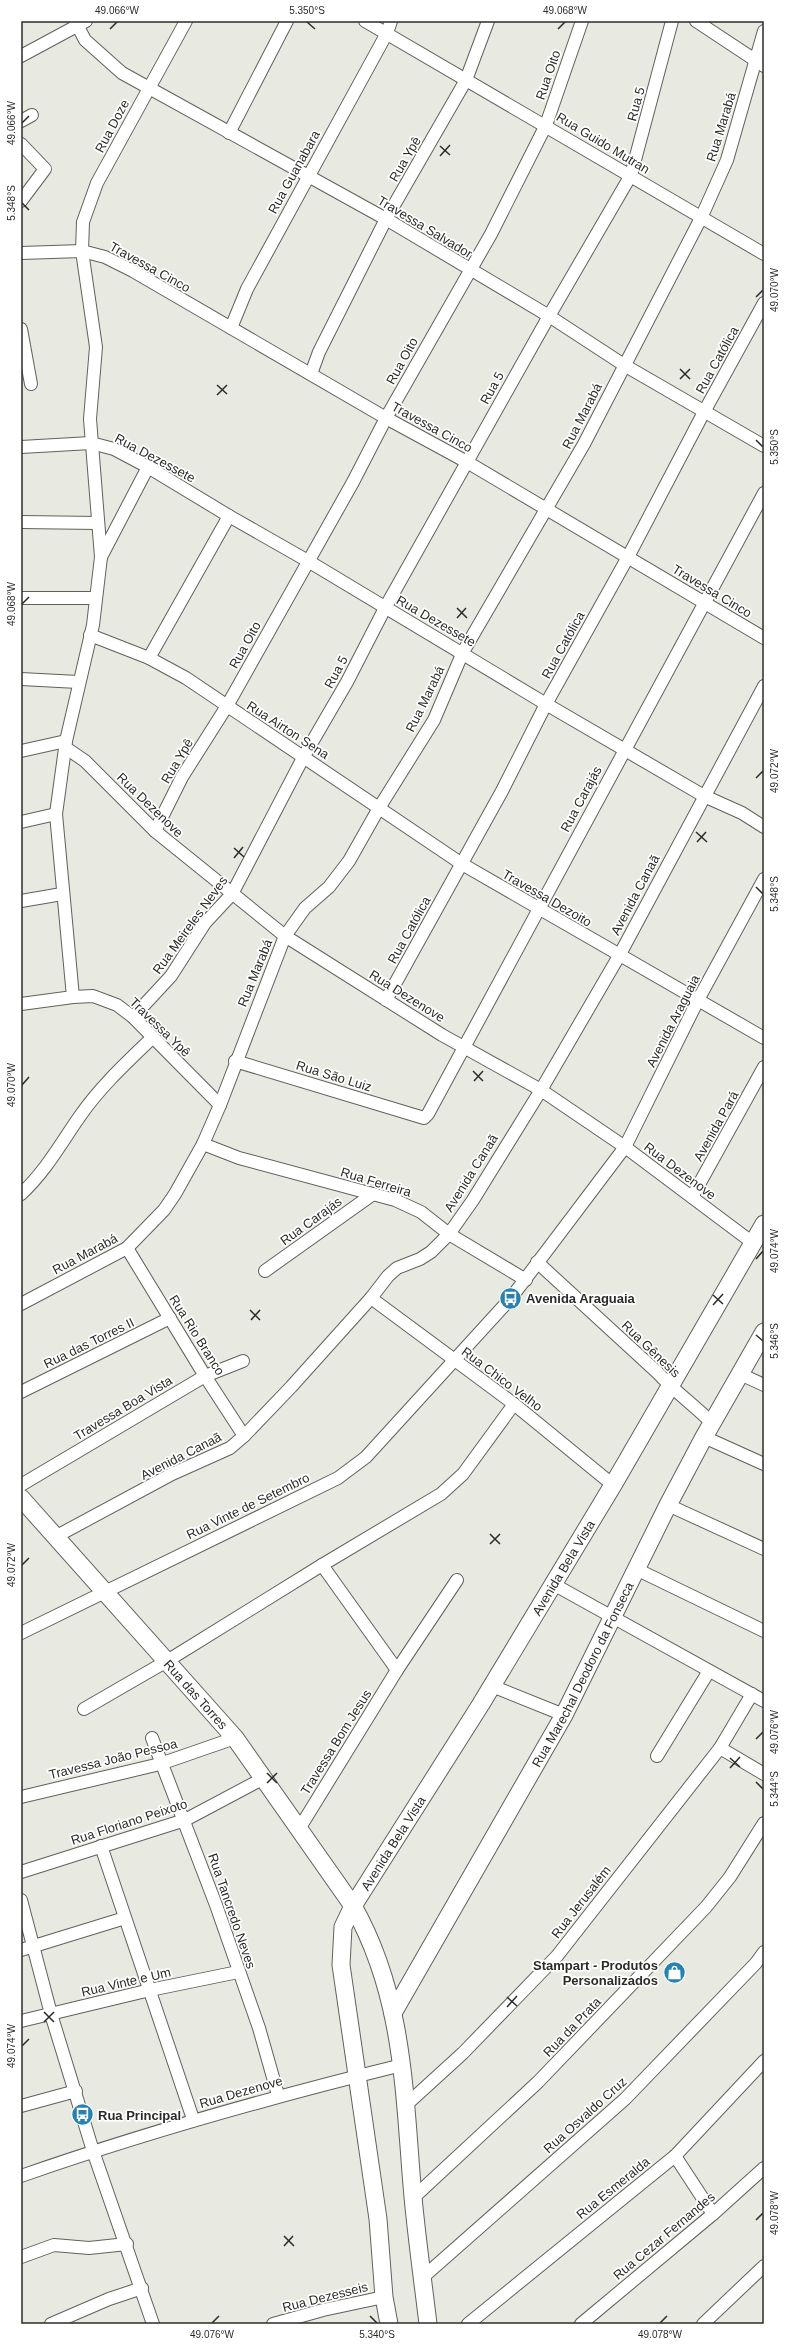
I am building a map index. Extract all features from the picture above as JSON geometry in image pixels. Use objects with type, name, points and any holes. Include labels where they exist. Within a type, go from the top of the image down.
[{"type":"street","name":"Rua Doze","points":[[100,557],[91,443],[90,406],[96,347],[95,326],[82,251],[83,222],[97,183],[148,87],[186,21]]},
{"type":"street","points":[[229,133],[287,21]]},
{"type":"street","name":"Rua Guido Mutran","points":[[365,21],[546,125],[764,254]]},
{"type":"street","name":"Rua Guanabara","points":[[231,328],[247,288],[307,176],[387,33],[391,21]]},
{"type":"street","name":"Rua Ypê","points":[[311,374],[319,352],[386,219],[466,80],[488,21]]},
{"type":"street","name":"Rua Oito","points":[[227,706],[353,482],[386,418],[469,270],[491,234],[546,125],[582,21]]},
{"type":"street","name":"Rua 5","points":[[304,756],[347,682],[385,608],[548,316],[631,175],[672,21]]},
{"type":"street","points":[[696,21],[760,64]]},
{"type":"street","name":"Travessa Salvador","points":[[79,23],[85,40],[108,62],[148,87],[386,219],[548,316],[624,365],[764,446]]},
{"type":"street","points":[[21,56],[79,23]]},
{"type":"street","name":"Rua Marabá","points":[[21,1304],[127,1248],[164,1210],[203,1144],[220,1105],[235,1061],[285,936],[305,908],[329,887],[341,872],[434,720],[463,652],[584,444],[701,218],[726,160],[760,64],[764,31]]},
{"type":"street","points":[[21,121],[32,115]]},
{"type":"street","points":[[21,144],[45,169],[21,201]]},
{"type":"street","name":"Travessa Cinco","points":[[21,253],[82,251],[105,257],[133,271],[386,418],[467,462],[764,638]]},
{"type":"street","name":"Rua Católica","points":[[386,1000],[502,791],[546,704],[628,558],[704,412],[764,303]]},
{"type":"street","points":[[21,329],[32,384]]},
{"type":"street","name":"Rua Dezessete","points":[[21,447],[91,443],[114,449],[148,466],[229,516],[308,560],[385,608],[463,652],[546,704],[704,796],[742,812],[764,827]]},
{"type":"street","points":[[73,997],[62,894],[56,814],[66,744],[78,682],[90,635],[100,557],[148,466]]},
{"type":"street","name":"Rua Carajás","points":[[424,1118],[436,1101],[446,1078],[764,494]]},
{"type":"street","points":[[149,658],[229,516]]},
{"type":"street","points":[[21,522],[98,523]]},
{"type":"street","points":[[21,598],[95,598]]},
{"type":"street","name":"Rua Airton Sena","points":[[90,635],[149,658],[186,678],[304,756],[462,864]]},
{"type":"street","points":[[21,679],[78,682]]},
{"type":"street","name":"Avenida Canaã","points":[[55,1537],[172,1474],[230,1448],[244,1436],[371,1298],[384,1280],[397,1268],[420,1259],[431,1252],[449,1234],[473,1200],[619,956],[764,686]]},
{"type":"street","name":"Rua Ypê","points":[[155,831],[182,777],[227,706]]},
{"type":"street","points":[[21,751],[66,744]]},
{"type":"street","name":"Rua Dezenove","points":[[66,744],[155,831],[285,936],[386,1000],[540,1090],[625,1146],[753,1243]]},
{"type":"street","name":"Rua Meireles Neves","points":[[134,1017],[172,976],[185,958],[205,923],[232,894],[304,756]]},
{"type":"street","points":[[21,822],[56,814]]},
{"type":"street","name":"Travessa Dezoito","points":[[462,864],[538,910],[764,1038]]},
{"type":"street","name":"Avenida Araguaia","points":[[455,1360],[526,1280],[537,1262],[625,1146],[698,1000],[764,879]]},
{"type":"street","points":[[21,901],[62,894]]},
{"type":"street","name":"Travessa Ypê","points":[[21,1004],[73,997],[93,996],[106,1000],[134,1017],[152,1038],[220,1105]]},
{"type":"street","points":[[21,1194],[37,1179],[91,1101],[119,1069],[152,1038]]},
{"type":"street","name":"Rua São Luiz","points":[[235,1061],[424,1118]]},
{"type":"street","name":"Avenida Pará","points":[[692,1197],[764,1067]]},
{"type":"street","name":"Rua Ferreira","points":[[203,1144],[239,1158],[395,1200],[421,1212],[449,1234],[526,1280]]},
{"type":"street","name":"Rua Carajás","points":[[265,1271],[373,1194]]},
{"type":"street","name":"Avenida Bela Vista","points":[[389,2324],[384,2297],[378,2219],[341,1965],[343,1927],[353,1906],[492,1686],[554,1584],[764,1224]]},
{"type":"street","name":"Rua Rio Branco","points":[[127,1248],[205,1376],[244,1436]]},
{"type":"street","name":"Rua Gênesis","points":[[537,1262],[658,1373],[669,1386],[695,1406],[708,1430]]},
{"type":"street","name":"Rua Chico Velho","points":[[371,1298],[514,1404],[613,1485]]},
{"type":"street","name":"Rua das Torres II","points":[[21,1392],[170,1318]]},
{"type":"street","name":"Rua Marechal Deodoro da Fonseca","points":[[393,2014],[564,1715],[668,1505],[708,1430],[764,1332]]},
{"type":"street","name":"Rua Vinte de Setembro","points":[[21,1633],[338,1478],[366,1457],[455,1360]]},
{"type":"street","name":"Travessa Boa Vista","points":[[21,1485],[205,1376],[243,1361]]},
{"type":"street","points":[[740,1374],[764,1385]]},
{"type":"street","points":[[84,1708],[167,1661],[447,1490],[463,1474],[514,1404]]},
{"type":"street","points":[[708,1430],[764,1464]]},
{"type":"street","name":"Rua das Torres","points":[[21,1498],[235,1738],[353,1906],[376,1954],[385,1977],[393,2014],[402,2065],[413,2198],[428,2324]]},
{"type":"street","points":[[668,1505],[764,1549]]},
{"type":"street","points":[[322,1565],[397,1670]]},
{"type":"street","points":[[636,1569],[764,1631]]},
{"type":"street","name":"Travessa Bom Jesus","points":[[298,1829],[397,1670],[457,1580]]},
{"type":"street","points":[[554,1584],[611,1618],[764,1701]]},
{"type":"street","points":[[657,1756],[709,1671]]},
{"type":"street","points":[[492,1686],[564,1715]]},
{"type":"street","name":"Rua Jerusalém","points":[[406,2105],[463,2053],[557,1956],[720,1748],[752,1694]]},
{"type":"street","name":"Rua Tancredo Neves","points":[[152,1738],[160,1764],[185,1820],[259,2028],[278,2095]]},
{"type":"street","name":"Travessa João Pessoa","points":[[21,1797],[160,1764],[235,1738]]},
{"type":"street","points":[[720,1748],[764,1774]]},
{"type":"street","name":"Rua Floriano Peixoto","points":[[21,1872],[185,1820],[264,1778]]},
{"type":"street","name":"Rua da Prata","points":[[413,2198],[538,2082],[706,1907],[730,1877],[764,1823]]},
{"type":"street","points":[[101,1846],[193,2119]]},
{"type":"street","points":[[21,1900],[35,1946],[52,2014],[93,2151],[127,2244],[153,2324]]},
{"type":"street","points":[[21,1950],[125,1918]]},
{"type":"street","name":"Rua Osvaldo Cruz","points":[[422,2278],[625,2099],[756,1963],[764,1952]]},
{"type":"street","name":"Rua Vinte e Um","points":[[21,2021],[150,1990],[238,1972]]},
{"type":"street","name":"Rua Esmeralda","points":[[468,2324],[675,2156],[764,2061]]},
{"type":"street","name":"Rua Dezenove","points":[[21,2176],[193,2119],[278,2095],[402,2065]]},
{"type":"street","points":[[21,2106],[76,2091]]},
{"type":"street","points":[[675,2156],[713,2214]]},
{"type":"street","name":"Rua Cezar Fernandes","points":[[581,2324],[713,2214],[764,2168]]},
{"type":"street","points":[[21,2257],[54,2245],[89,2248],[127,2244]]},
{"type":"street","points":[[703,2324],[764,2266]]},
{"type":"street","points":[[51,2324],[109,2299],[142,2288]]},
{"type":"street","name":"Rua Dezesseis","points":[[273,2324],[323,2310],[384,2297]]},
{"type":"place","name":"Avenida Araguaia","points":[[511,1298]]},
{"type":"place","name":"Stampart - Produtos Personalizados","points":[[674,1972]]},
{"type":"place","name":"Rua Principal","points":[[83,2115]]}]
